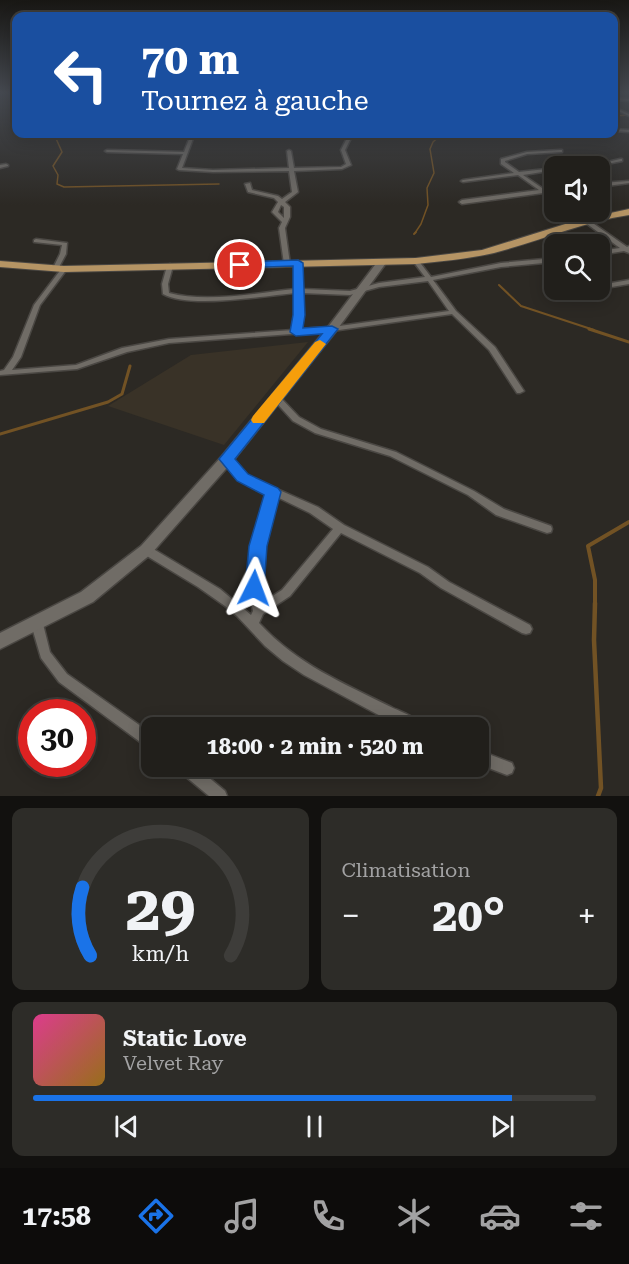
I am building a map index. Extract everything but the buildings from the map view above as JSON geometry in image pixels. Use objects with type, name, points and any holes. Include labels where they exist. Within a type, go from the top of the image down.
[{"type":"main road","points":[[610,215],[629,212]]},
{"type":"main road","points":[[0,264],[60,268],[416,261],[459,257],[502,248],[576,222]]},
{"type":"street","points":[[192,138],[179,169],[292,170],[347,166],[348,160],[343,150],[349,138]]},
{"type":"street","points":[[107,151],[186,153]]},
{"type":"street","points":[[289,151],[295,192],[287,207],[287,217],[282,228],[298,291],[299,315],[296,332]]},
{"type":"street","points":[[544,192],[503,163],[503,158],[527,153],[560,151]]},
{"type":"street","points":[[610,162],[620,160]]},
{"type":"street","points":[[463,181],[544,171]]},
{"type":"street","points":[[610,184],[629,182]]},
{"type":"street","points":[[248,184],[250,191],[276,197],[287,207]]},
{"type":"street","points":[[462,202],[544,192]]},
{"type":"street","points":[[284,221],[275,212],[283,201],[291,197]]},
{"type":"street","points":[[588,222],[628,249]]},
{"type":"street","points":[[3,373],[17,357],[37,305],[60,268],[65,244],[36,241]]},
{"type":"street","points":[[610,252],[628,249]]},
{"type":"street","points":[[416,261],[454,312],[492,349],[520,391]]},
{"type":"street","points":[[170,266],[165,284],[166,294],[180,298],[227,298],[298,291],[338,293],[501,265],[544,261]]},
{"type":"street","points":[[0,641],[87,597],[146,550],[227,459],[363,290],[381,263]]},
{"type":"street","points":[[610,285],[629,282]]},
{"type":"street","points":[[3,373],[77,367],[125,350],[169,340],[332,329],[454,312]]},
{"type":"street","points":[[276,398],[296,419],[310,427],[393,454],[471,493],[500,512],[547,529]]},
{"type":"street","points":[[227,459],[242,477],[315,510],[340,528],[424,570],[445,585],[526,629]]},
{"type":"street","points":[[259,611],[254,588],[256,560],[273,492]]},
{"type":"street","points":[[253,624],[259,611],[286,593],[340,528]]},
{"type":"street","points":[[146,550],[238,607],[262,635],[295,662],[396,717]]},
{"type":"street","points":[[37,624],[45,654],[63,678],[141,734]]},
{"type":"street","points":[[489,761],[507,768]]},
{"type":"street","points":[[197,777],[220,796]]},
{"type":"shaded area","points":[[308,342],[224,445],[108,406],[191,355]]},
{"type":"waterway","points":[[56,138],[62,152],[53,166],[58,175],[57,184],[64,187],[219,184]]},
{"type":"waterway","points":[[415,233],[428,205],[427,188],[434,173],[430,149],[438,138]]},
{"type":"waterway","points":[[499,285],[521,306],[594,330]]},
{"type":"waterway","points":[[589,329],[629,342]]},
{"type":"waterway","points":[[0,434],[108,402],[122,394],[130,366]]},
{"type":"waterway","points":[[595,603],[595,580],[588,546],[629,522]]},
{"type":"waterway","points":[[595,603],[594,640],[601,788],[598,796]]},
{"type":"slow traffic","points":[[259,420],[320,344]]},
{"type":"route","points":[[240,265],[298,263],[299,315],[296,332],[332,329],[227,459],[242,477],[273,492],[258,546],[254,588]]}]
